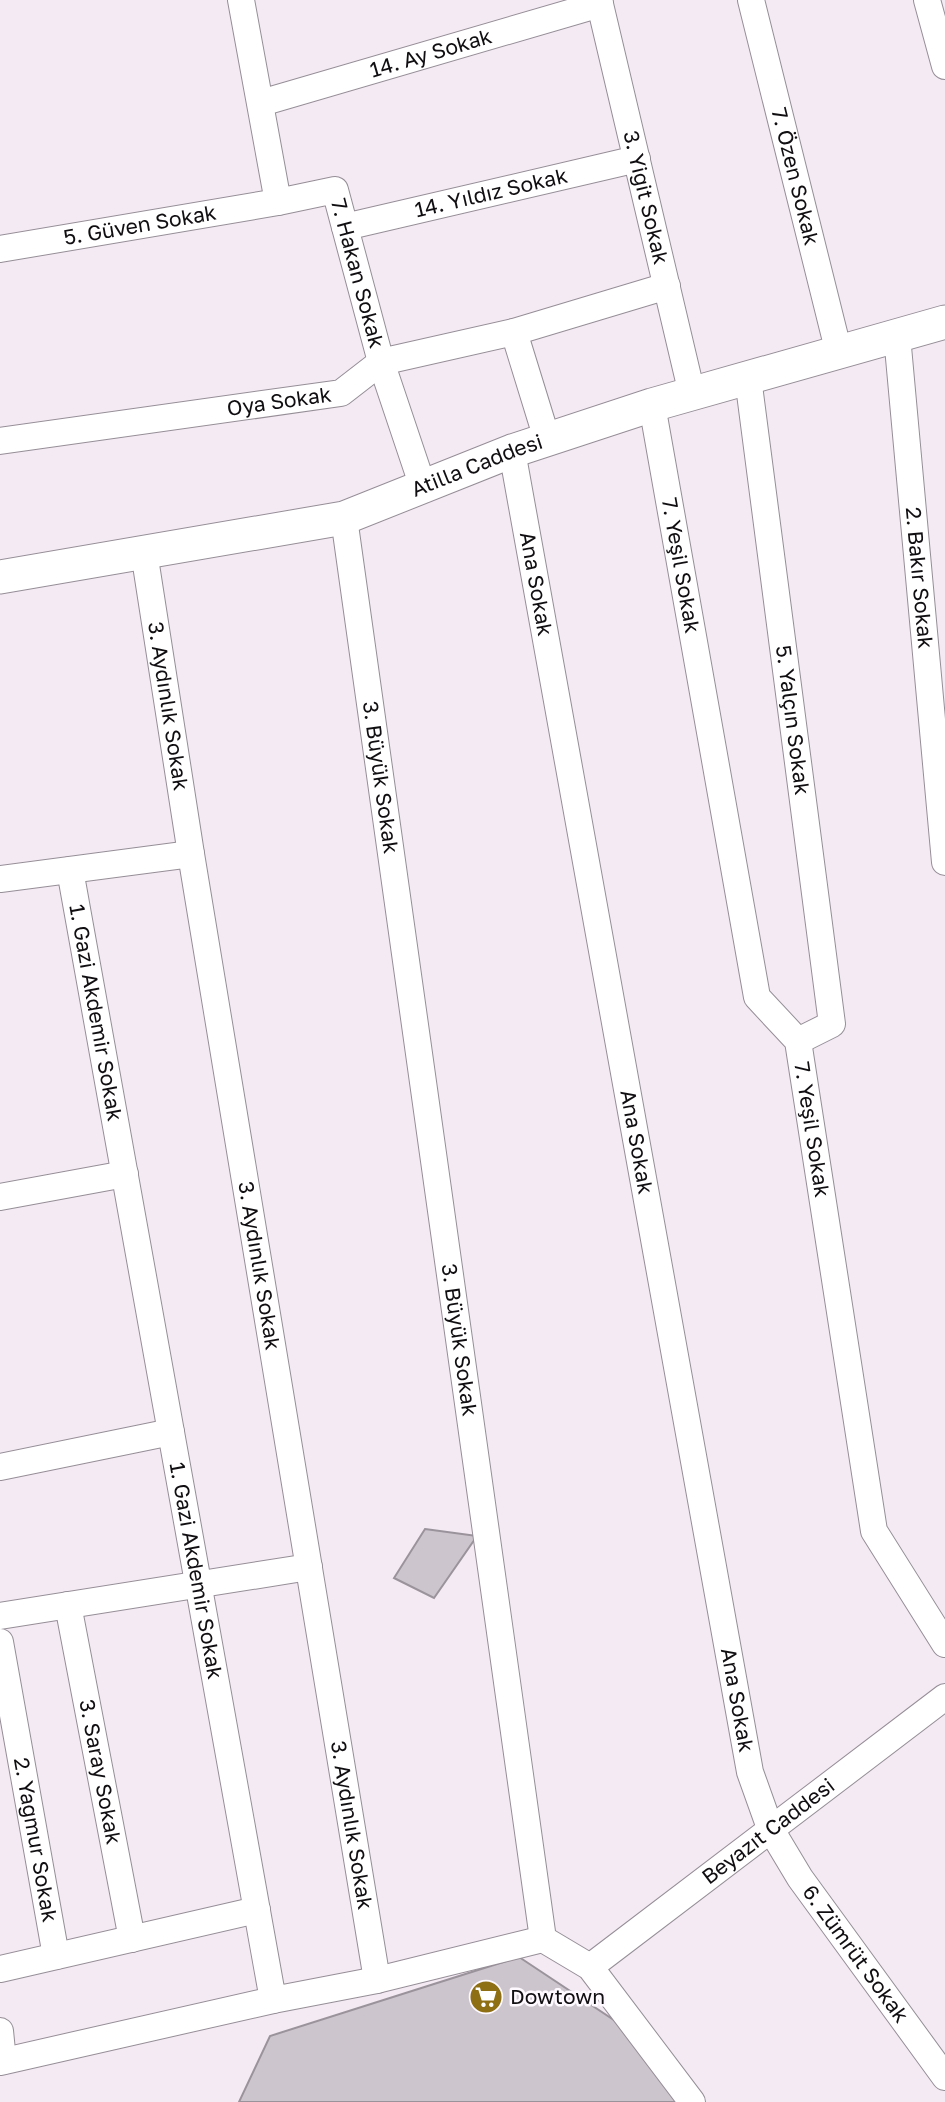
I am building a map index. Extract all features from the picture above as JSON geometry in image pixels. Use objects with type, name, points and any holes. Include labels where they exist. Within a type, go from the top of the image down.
[{"type":"street","points":[[241,0],[278,202]]},
{"type":"street","name":"7. Özen Sokak","points":[[751,0],[839,353]]},
{"type":"street","points":[[927,0],[945,66]]},
{"type":"street","name":"14. Ay Sokak","points":[[261,103],[600,2]]},
{"type":"street","name":"3. Yiğit Sokak","points":[[600,2],[692,394]]},
{"type":"street","name":"14. Yıldız Sokak","points":[[345,227],[637,159]]},
{"type":"street","name":"7. Hakan Sokak","points":[[278,202],[335,190],[381,362],[423,487]]},
{"type":"street","name":"5. Güven Sokak","points":[[0,249],[278,202]]},
{"type":"street","name":"Oya Sokak","points":[[0,442],[341,393],[381,362],[514,332],[667,286]]},
{"type":"street","name":"Atilla Caddesi","points":[[0,577],[344,518],[547,439],[652,405],[945,321]]},
{"type":"street","points":[[514,332],[547,439]]},
{"type":"street","name":"2. Bakır Sokak","points":[[897,336],[945,863]]},
{"type":"street","name":"5. Yalçın Sokak","points":[[748,378],[832,1024],[798,1041]]},
{"type":"street","name":"7. Yeşil Sokak","points":[[652,405],[757,997],[798,1041],[874,1531],[945,1644]]},
{"type":"street","name":"Ana Sokak","points":[[512,451],[750,1772],[770,1828]]},
{"type":"street","name":"3. Büyük Sokak","points":[[344,518],[543,1939]]},
{"type":"street","name":"3. Aydınlık Sokak","points":[[144,552],[191,854],[377,1980]]},
{"type":"street","points":[[0,879],[191,854]]},
{"type":"street","name":"1. Gazi Akdemir Sokak","points":[[71,870],[273,2000]]},
{"type":"street","points":[[0,1197],[125,1174]]},
{"type":"street","points":[[0,1467],[171,1432]]},
{"type":"street","points":[[0,1616],[309,1567]]},
{"type":"street","name":"3. Saray Sokak","points":[[68,1605],[132,1939]]},
{"type":"street","name":"2. Yağmur Sokak","points":[[0,1642],[56,1956]]},
{"type":"street","name":"Beyazıt Caddesi","points":[[590,1966],[945,1697]]},
{"type":"street","name":"6. Zümrüt Sokak","points":[[770,1828],[800,1878],[945,2077]]},
{"type":"street","points":[[0,1969],[257,1910]]},
{"type":"street","points":[[0,2031],[1,2062],[273,2000],[377,1980],[543,1939],[590,1966],[692,2102]]},
{"type":"building","points":[[425,1529],[477,1536],[434,1598],[394,1578]]},
{"type":"building","name":"Dowtown","points":[[519,1957],[647,2042],[689,2102],[239,2102],[270,2036]]},
{"type":"place","name":"Dowtown","points":[[486,1997]]}]
